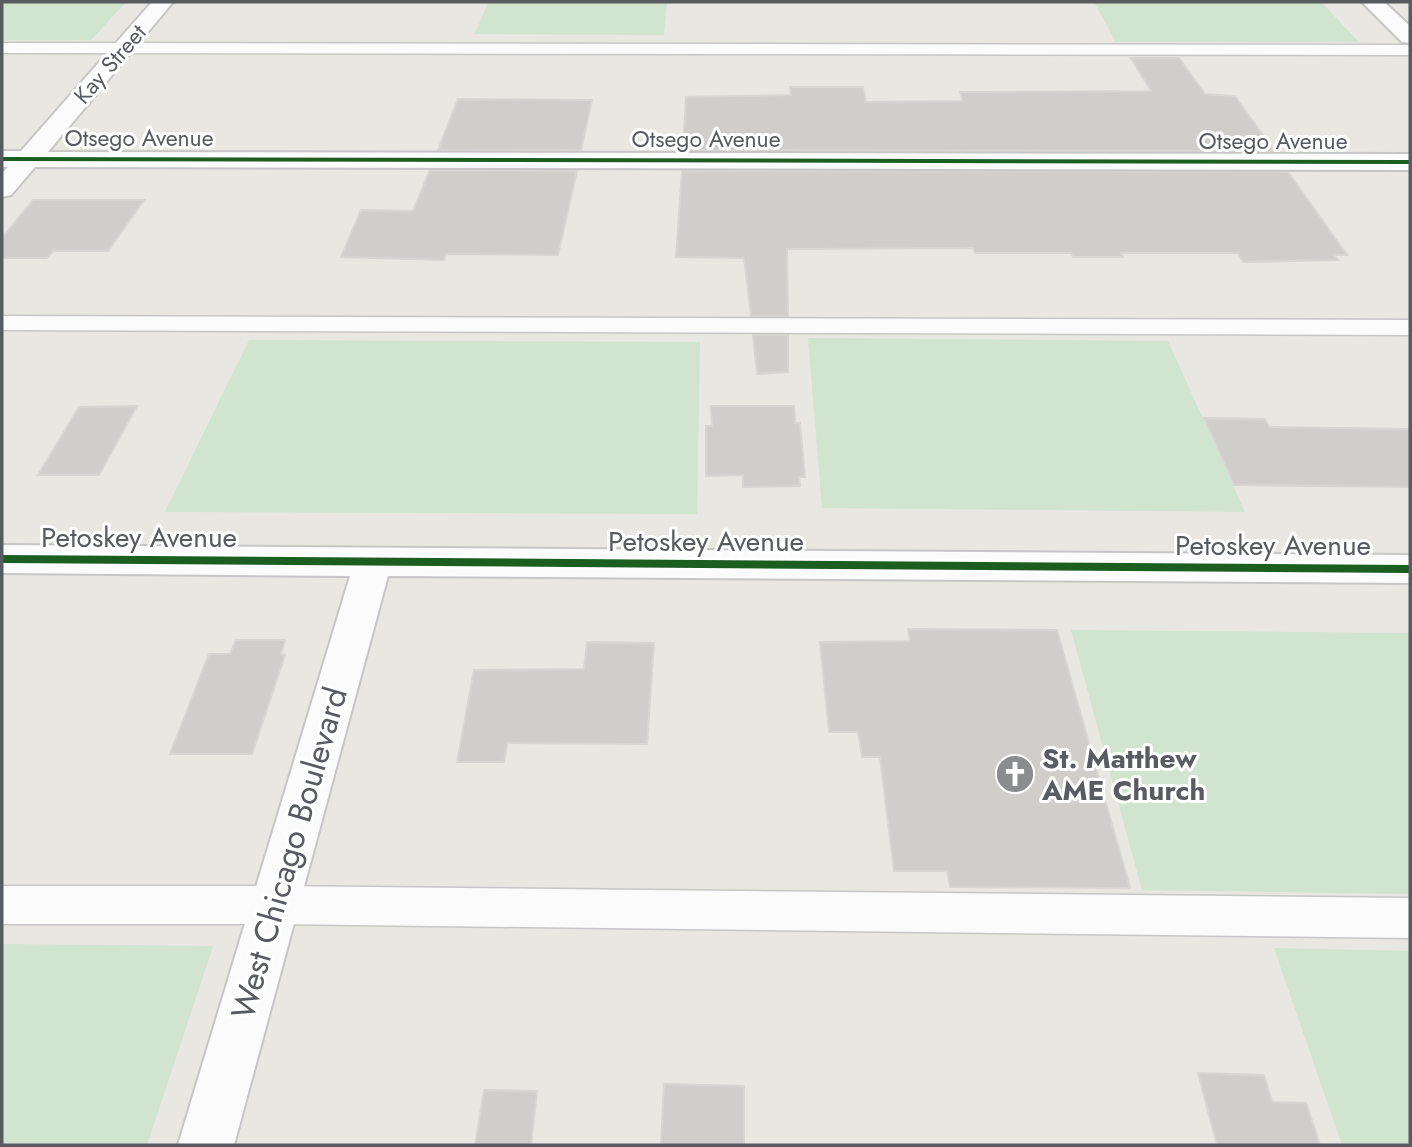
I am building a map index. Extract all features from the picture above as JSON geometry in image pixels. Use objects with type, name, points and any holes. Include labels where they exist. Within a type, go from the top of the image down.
[{"type":"street","name":"Kay Street","points":[[2,189],[163,2]]},
{"type":"street","points":[[1372,2],[1410,37]]},
{"type":"street","name":"Otsego Avenue","points":[[2,159],[1410,162]]},
{"type":"street","name":"Petoskey Avenue","points":[[2,559],[1410,569]]},
{"type":"street","name":"West Chicago Boulevard","points":[[206,1145],[373,561]]},
{"type":"lane","points":[[2,48],[1410,50]]},
{"type":"lane","points":[[2,323],[1410,328]]},
{"type":"lane","points":[[2,905],[275,905],[1410,918]]},
{"type":"green space","points":[[2,2],[126,2],[91,40],[2,40]]},
{"type":"green space","points":[[488,2],[667,2],[664,35],[475,34]]},
{"type":"green space","points":[[1094,2],[1321,2],[1359,42],[1116,42]]},
{"type":"green space","points":[[808,338],[1168,341],[1245,512],[822,508]]},
{"type":"green space","points":[[249,340],[700,342],[697,514],[165,512]]},
{"type":"green space","points":[[1071,630],[1410,633],[1410,894],[1142,890]]},
{"type":"green space","points":[[2,944],[213,946],[147,1145],[2,1145]]},
{"type":"green space","points":[[1274,948],[1410,951],[1410,1145],[1342,1145]]},
{"type":"building","points":[[1131,58],[1179,58],[1205,94],[1235,96],[1274,151],[683,150],[686,97],[791,95],[790,87],[863,87],[866,102],[963,101],[960,92],[1151,91]]},
{"type":"building","points":[[458,99],[592,100],[581,150],[438,150]]},
{"type":"building","points":[[430,170],[577,171],[558,255],[446,254],[444,260],[341,257],[361,210],[413,211]]},
{"type":"building","points":[[682,171],[1288,172],[1347,255],[1334,255],[1338,260],[1243,262],[1238,253],[1121,253],[1123,257],[1073,257],[1071,253],[975,253],[973,248],[787,249],[788,316],[751,316],[744,258],[676,257]]},
{"type":"building","points":[[33,200],[144,200],[108,251],[53,251],[47,258],[2,258],[2,238]]},
{"type":"building","points":[[753,335],[788,335],[788,372],[757,374]]},
{"type":"building","points":[[137,406],[99,475],[38,475],[79,407]]},
{"type":"building","points":[[711,406],[794,406],[795,423],[800,423],[805,477],[799,477],[800,486],[743,487],[743,475],[706,476],[706,426],[712,426]]},
{"type":"building","points":[[1204,418],[1265,419],[1269,427],[1410,429],[1410,487],[1234,485]]},
{"type":"building","name":"St. Matthew AME Church","points":[[908,629],[1057,630],[1130,888],[950,887],[947,871],[894,871],[880,757],[862,757],[858,732],[829,732],[820,642],[910,641]]},
{"type":"building","points":[[236,640],[285,640],[281,654],[285,655],[252,754],[170,754],[209,654],[230,654]]},
{"type":"building","points":[[587,642],[654,643],[647,744],[507,743],[504,762],[457,762],[474,670],[584,669]]},
{"type":"building","points":[[1198,1073],[1264,1075],[1272,1102],[1306,1103],[1320,1145],[1217,1145]]},
{"type":"building","points":[[664,1084],[744,1086],[744,1145],[661,1145]]},
{"type":"building","points":[[484,1090],[537,1091],[531,1145],[475,1145]]},
{"type":"cycle path","points":[[2,159],[1410,162]]},
{"type":"cycle path","points":[[2,559],[1410,569]]},
{"type":"place","name":"St. Matthew AME Church","points":[[1015,774]]}]
